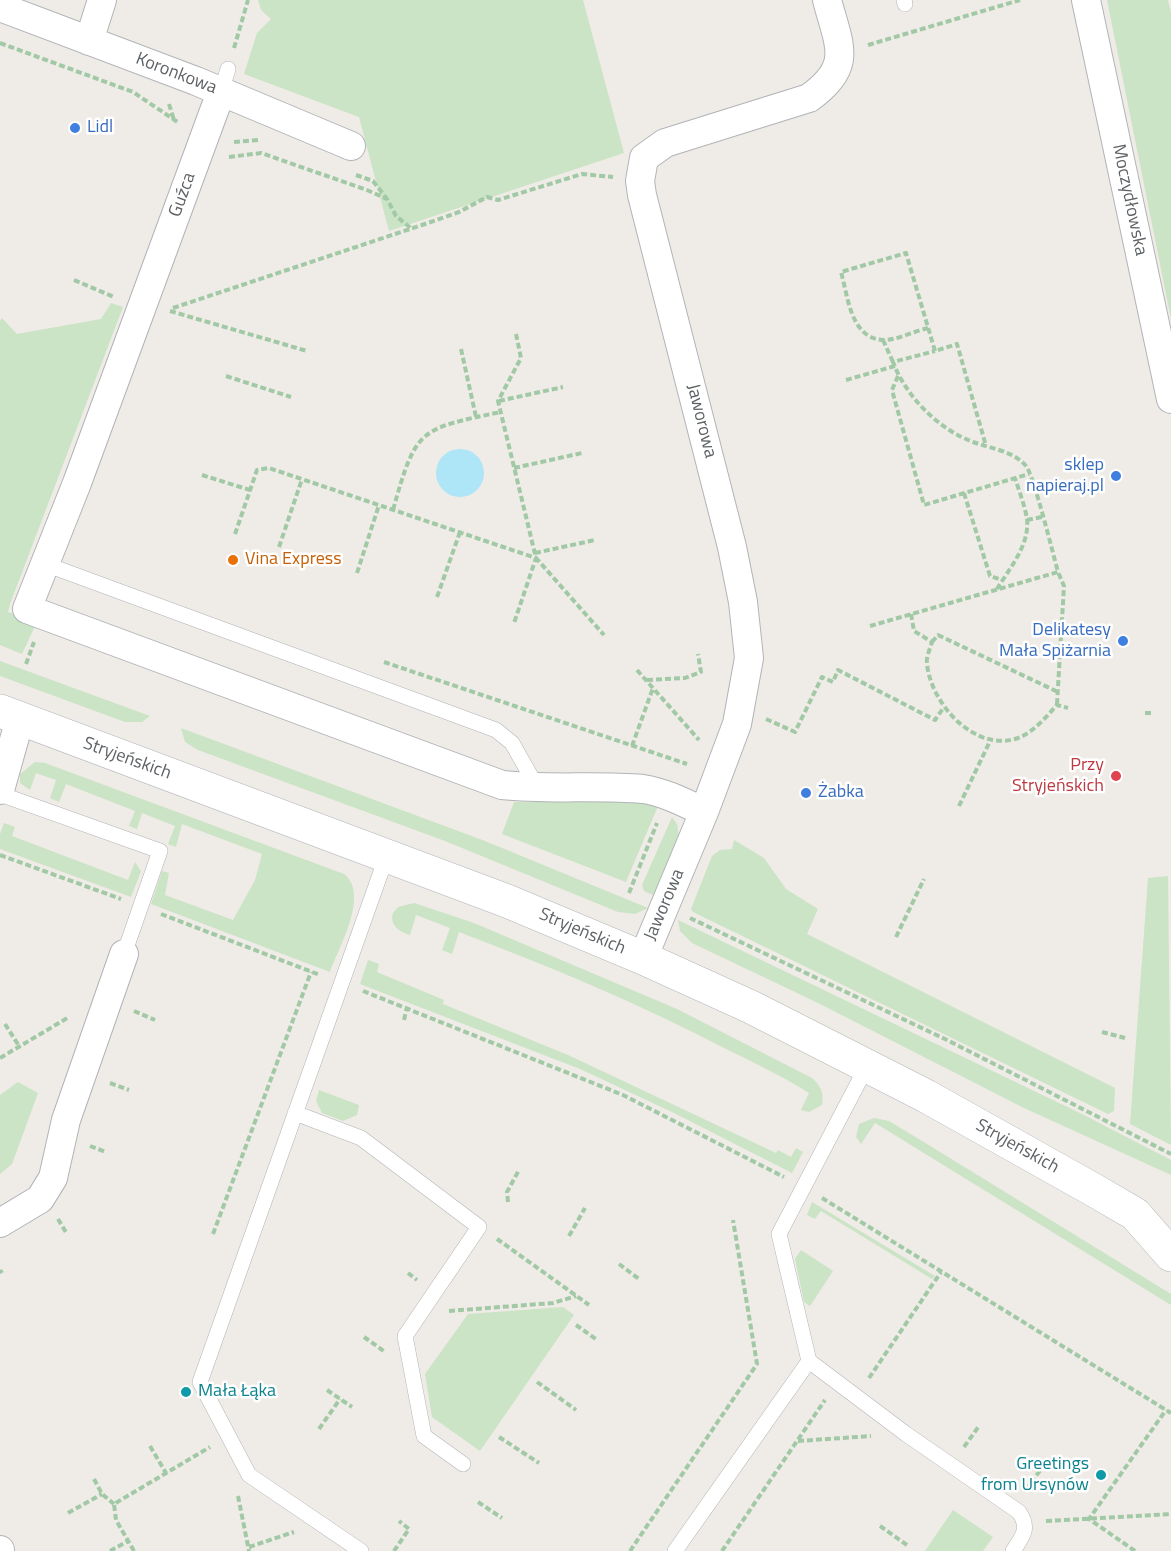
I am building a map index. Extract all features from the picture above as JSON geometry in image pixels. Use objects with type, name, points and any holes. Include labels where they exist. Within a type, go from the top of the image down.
[{"type":"street","points":[[88,41],[102,0]]},
{"type":"street","points":[[640,181],[644,158],[665,143],[809,98],[828,84],[837,70],[842,54],[827,0]]},
{"type":"street","name":"Moczydłowska","points":[[1086,0],[1171,399]]},
{"type":"street","name":"Koronkowa","points":[[0,7],[88,41],[224,80],[351,146]]},
{"type":"street","name":"Guźca","points":[[224,80],[146,298],[27,609],[502,786],[538,789]]},
{"type":"street","name":"Jaworowa","points":[[640,181],[732,547],[743,602],[749,658],[737,724],[704,812],[643,958]]},
{"type":"street","points":[[0,792],[10,715]]},
{"type":"street","name":"Stryjeńskich","points":[[10,715],[507,901],[643,958],[751,1007],[867,1066],[1004,1139],[1135,1214],[1171,1223]]},
{"type":"street","points":[[538,789],[643,789],[668,796],[704,812]]},
{"type":"street","points":[[0,1223],[40,1199],[49,1187],[66,1120],[123,954]]},
{"type":"street","name":"Stryjeńskich","points":[[1135,1214],[1171,1255]]},
{"type":"lane","points":[[45,564],[496,730],[512,743],[538,789]]},
{"type":"lane","points":[[0,792],[160,851],[123,954]]},
{"type":"lane","points":[[361,1551],[249,1475],[200,1382],[387,855]]},
{"type":"lane","points":[[867,1066],[779,1234],[809,1361],[906,1434],[1019,1512],[1026,1522],[1023,1536],[1013,1551]]},
{"type":"lane","points":[[295,1113],[362,1138],[479,1227],[405,1336],[424,1437],[463,1464]]},
{"type":"lane","points":[[675,1551],[809,1361]]},
{"type":"path","points":[[224,80],[248,0]]},
{"type":"path","points":[[858,48],[1020,0]]},
{"type":"path","points":[[0,43],[133,92],[174,121],[206,133]]},
{"type":"path","points":[[224,156],[230,158],[261,153],[387,199]]},
{"type":"path","points":[[307,351],[168,311],[183,303],[459,212],[487,197],[498,200],[582,174],[640,181]]},
{"type":"path","points":[[373,181],[387,199],[396,216],[411,229]]},
{"type":"path","points":[[928,328],[883,340],[870,336],[856,326],[841,272],[906,253],[935,351]]},
{"type":"path","points":[[516,334],[521,358],[498,401],[535,556],[604,635]]},
{"type":"path","points":[[883,340],[898,375],[938,422],[959,437],[1009,453],[1027,466],[1064,586],[1058,692],[1057,705],[1029,732],[1017,738],[991,739],[961,724],[944,707],[933,687],[926,662],[932,642],[938,635],[1058,692]]},
{"type":"path","points":[[846,380],[957,344],[986,446]]},
{"type":"path","points":[[461,349],[476,417]]},
{"type":"path","points":[[898,375],[892,390],[924,505],[1029,474]]},
{"type":"path","points":[[226,376],[291,397]]},
{"type":"path","points":[[498,401],[563,387]]},
{"type":"path","points":[[393,510],[412,451],[425,434],[441,424],[501,412]]},
{"type":"path","points":[[514,468],[582,453]]},
{"type":"path","points":[[235,534],[257,470],[269,468],[535,556],[595,540]]},
{"type":"path","points":[[202,475],[250,490]]},
{"type":"path","points":[[996,590],[1020,552],[1027,520],[1015,478]]},
{"type":"path","points":[[279,547],[302,479]]},
{"type":"path","points":[[964,493],[990,576],[1002,580]]},
{"type":"path","points":[[357,573],[380,505]]},
{"type":"path","points":[[1027,520],[1041,517]]},
{"type":"path","points":[[438,597],[460,532]]},
{"type":"path","points":[[514,623],[535,556]]},
{"type":"path","points":[[870,626],[1058,572]]},
{"type":"path","points":[[912,614],[914,631],[932,642]]},
{"type":"path","points":[[646,680],[685,678],[701,672],[698,654]]},
{"type":"path","points":[[380,660],[687,764]]},
{"type":"path","points":[[638,670],[702,743]]},
{"type":"path","points":[[760,716],[795,732],[822,677],[833,682],[838,670],[935,720],[944,707]]},
{"type":"path","points":[[632,746],[653,688]]},
{"type":"path","points":[[1057,705],[1068,708]]},
{"type":"path","points":[[1145,713],[1152,713]]},
{"type":"path","points":[[959,806],[991,739]]},
{"type":"path","points":[[629,893],[658,819]]},
{"type":"path","points":[[0,855],[128,902]]},
{"type":"path","points":[[896,937],[924,879]]},
{"type":"path","points":[[150,910],[327,977]]},
{"type":"path","points":[[683,914],[945,1039],[1171,1154]]},
{"type":"path","points":[[213,1234],[311,972]]},
{"type":"path","points":[[358,989],[623,1095],[786,1178]]},
{"type":"path","points":[[0,1058],[90,1005],[107,1001]]},
{"type":"path","points":[[404,1020],[407,1007]]},
{"type":"path","points":[[5,1024],[19,1047]]},
{"type":"path","points":[[1102,1032],[1125,1038]]},
{"type":"path","points":[[508,1202],[507,1192],[519,1170]]},
{"type":"path","points":[[818,1196],[1171,1413]]},
{"type":"path","points":[[569,1236],[585,1208]]},
{"type":"path","points":[[630,1551],[757,1364],[733,1220]]},
{"type":"path","points":[[479,1227],[590,1305]]},
{"type":"path","points":[[619,1264],[639,1279]]},
{"type":"path","points":[[857,1396],[941,1272]]},
{"type":"path","points":[[422,1309],[440,1312],[553,1303],[576,1296]]},
{"type":"path","points":[[576,1325],[597,1340]]},
{"type":"path","points":[[364,1337],[388,1354]]},
{"type":"path","points":[[537,1382],[576,1410]]},
{"type":"path","points":[[722,1551],[837,1382]]},
{"type":"path","points":[[327,1390],[352,1407]]},
{"type":"path","points":[[319,1429],[340,1399]]},
{"type":"path","points":[[1089,1519],[1166,1410]]},
{"type":"path","points":[[797,1441],[906,1434]]},
{"type":"path","points":[[114,1504],[228,1436]]},
{"type":"path","points":[[499,1437],[539,1463]]},
{"type":"path","points":[[150,1446],[166,1473]]},
{"type":"path","points":[[94,1479],[102,1494],[114,1504],[116,1520],[134,1551]]},
{"type":"path","points":[[68,1513],[102,1494]]},
{"type":"path","points":[[238,1500],[249,1549],[321,1523]]},
{"type":"path","points":[[478,1502],[502,1518]]},
{"type":"path","points":[[1026,1522],[1171,1514]]},
{"type":"path","points":[[1089,1519],[1135,1551]]},
{"type":"path","points":[[394,1551],[410,1528],[399,1521]]},
{"type":"path","points":[[880,1526],[907,1545]]},
{"type":"path","points":[[110,1551],[128,1541]]},
{"type":"green space","points":[[258,0],[583,0],[624,153],[389,231],[359,117],[244,74],[257,33],[271,19],[261,10]]},
{"type":"green space","points":[[1107,0],[1168,0],[1171,13],[1171,319]]},
{"type":"green space","points":[[111,303],[123,307],[10,604],[8,612],[37,622],[22,654],[0,645],[0,321],[2,318],[17,334],[101,319]]},
{"type":"green space","points":[[0,661],[150,716],[142,722],[125,722],[0,676]]},
{"type":"green space","points":[[181,728],[485,841],[648,908],[635,914],[618,912],[445,841],[198,750],[185,742]]},
{"type":"green space","points":[[35,762],[45,763],[344,874],[351,883],[354,894],[353,907],[350,921],[330,972],[151,904],[162,871],[169,873],[165,895],[233,920],[255,880],[262,854],[182,824],[176,847],[168,844],[175,826],[142,813],[137,829],[129,826],[135,811],[66,784],[59,802],[50,798],[56,780],[36,773],[30,790],[20,783],[20,774]]},
{"type":"green space","points":[[514,802],[636,802],[658,806],[626,882],[502,834]]},
{"type":"green space","points":[[672,817],[677,824],[679,836],[655,896],[644,891],[642,885]]},
{"type":"green space","points":[[4,823],[15,827],[12,836],[128,880],[135,862],[141,871],[131,897],[0,849],[0,834]]},
{"type":"green space","points":[[734,840],[764,858],[786,889],[818,909],[807,934],[1115,1088],[1114,1111],[1108,1114],[693,912],[691,909],[712,856],[720,850],[732,849]]},
{"type":"green space","points":[[1168,876],[1171,1145],[1130,1124],[1148,878]]},
{"type":"green space","points":[[414,903],[474,923],[677,1009],[812,1078],[821,1090],[822,1105],[809,1112],[801,1110],[809,1093],[757,1064],[659,1016],[560,972],[459,932],[452,954],[442,950],[450,928],[416,915],[410,935],[403,932],[394,924],[393,913],[398,907]]},
{"type":"green space","points":[[678,920],[1080,1113],[1171,1160],[1171,1175],[1024,1108],[818,1003],[692,943],[680,931]]},
{"type":"green space","points":[[368,960],[379,964],[377,972],[444,1000],[443,1004],[568,1055],[776,1153],[778,1150],[791,1157],[796,1148],[803,1152],[792,1173],[672,1112],[580,1069],[360,984]]},
{"type":"green space","points":[[18,1082],[38,1093],[12,1164],[0,1174],[0,1095]]},
{"type":"green space","points":[[319,1090],[359,1105],[357,1115],[343,1121],[322,1113],[316,1101]]},
{"type":"green space","points":[[874,1118],[889,1121],[1171,1294],[1171,1305],[875,1123],[861,1144],[856,1137],[859,1124]]},
{"type":"green space","points":[[812,1202],[935,1276],[932,1279],[821,1211],[815,1219],[807,1215]]},
{"type":"green space","points":[[801,1250],[833,1271],[810,1306],[804,1302],[795,1259]]},
{"type":"green space","points":[[563,1307],[574,1315],[480,1451],[432,1417],[425,1374],[468,1314]]},
{"type":"green space","points":[[953,1510],[993,1537],[983,1551],[925,1551]]},
{"type":"water","points":[[455,449],[465,449],[480,459],[484,473],[483,482],[474,493],[465,497],[455,497],[440,487],[436,478],[436,468],[446,453]]},
{"type":"place","name":"Lidl","points":[[75,128]]},
{"type":"place","name":"sklep napieraj.pl","points":[[1116,476]]},
{"type":"place","name":"Vina Express","points":[[233,560]]},
{"type":"place","name":"Delikatesy Mała Spiżarnia","points":[[1123,641]]},
{"type":"place","name":"Przy Stryjeńskich","points":[[1116,776]]},
{"type":"place","name":"Żabka","points":[[806,793]]},
{"type":"place","name":"Mała Łąka","points":[[186,1392]]},
{"type":"place","name":"Greetings from Ursynów","points":[[1101,1475]]}]
